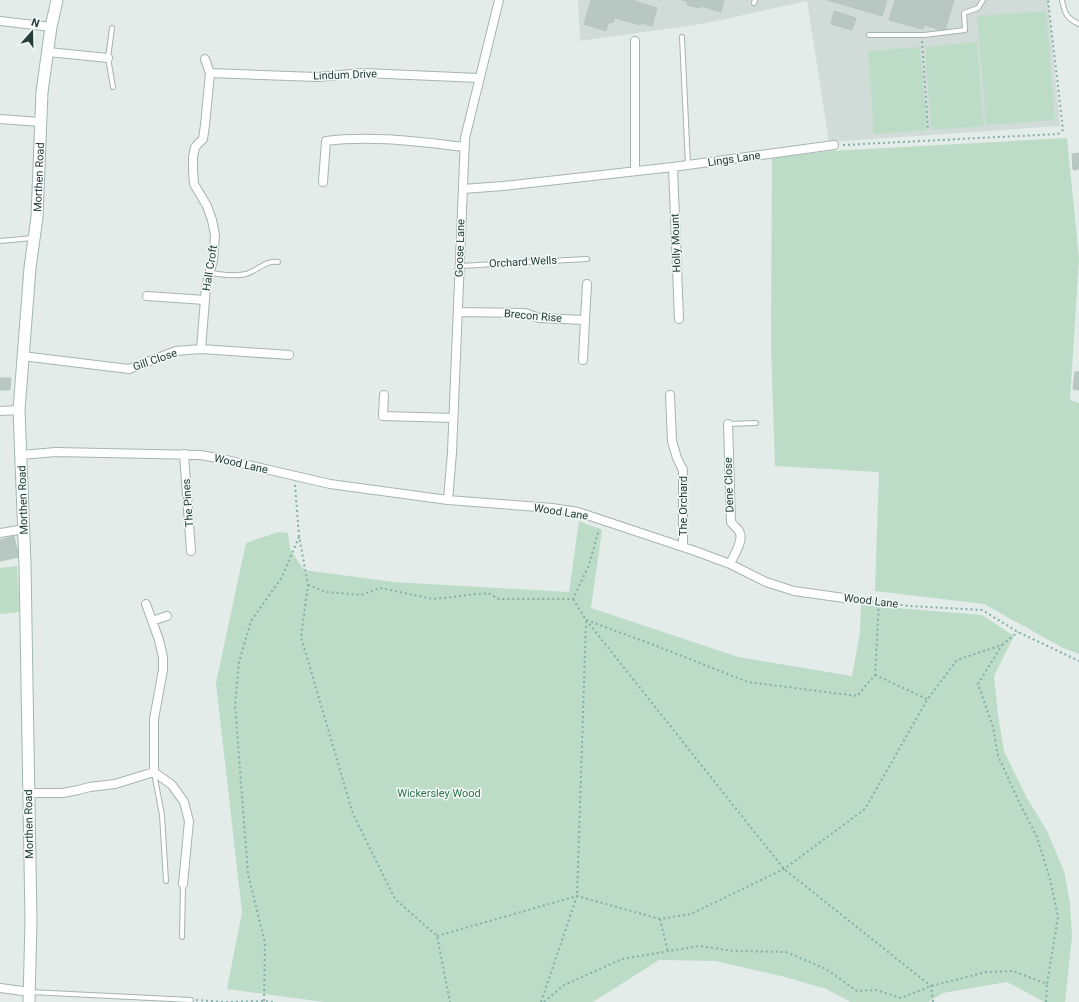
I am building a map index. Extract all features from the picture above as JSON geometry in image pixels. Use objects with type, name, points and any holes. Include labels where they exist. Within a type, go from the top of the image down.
[{"type":"main road","name":"Morthen Road","points":[[29,997],[31,921],[29,793],[24,529],[18,410],[22,356],[37,217],[42,92],[51,27],[57,0]]},
{"type":"street","name":"Goose Lane","points":[[448,500],[465,138],[499,0]]},
{"type":"street","points":[[0,21],[51,27]]},
{"type":"street","points":[[635,41],[635,171]]},
{"type":"street","points":[[48,52],[108,58]]},
{"type":"street","points":[[205,59],[210,73]]},
{"type":"street","name":"Lindum Drive","points":[[210,73],[317,77],[364,73],[479,78]]},
{"type":"street","name":"Hall Croft","points":[[201,349],[206,287],[213,260],[215,235],[207,206],[194,184],[193,157],[195,148],[203,139],[210,73]]},
{"type":"street","points":[[0,119],[40,122]]},
{"type":"street","points":[[322,182],[326,141],[376,138],[465,146]]},
{"type":"street","name":"Lings Lane","points":[[463,189],[673,167],[834,145]]},
{"type":"street","name":"Holly Mount","points":[[673,167],[679,319]]},
{"type":"street","points":[[583,360],[587,284]]},
{"type":"street","name":"Hall Croft","points":[[147,296],[205,300]]},
{"type":"street","name":"Brecon Rise","points":[[458,312],[525,313],[539,318],[585,320]]},
{"type":"street","name":"Gill Close","points":[[22,356],[129,369],[176,351],[201,349],[289,356]]},
{"type":"street","points":[[384,395],[383,416],[453,418]]},
{"type":"street","name":"The Orchard","points":[[670,395],[672,441],[677,458],[683,470],[683,547]]},
{"type":"street","points":[[0,411],[18,410]]},
{"type":"street","name":"Dene Close","points":[[728,424],[731,522],[739,531],[741,536],[741,541],[730,564]]},
{"type":"street","name":"Wood Lane","points":[[20,455],[56,452],[184,454],[218,458],[330,484],[448,500],[552,508],[578,512],[730,564],[766,582],[794,591],[844,598]]},
{"type":"street","name":"The Pines","points":[[184,454],[191,551]]},
{"type":"street","points":[[0,533],[24,529]]},
{"type":"street","points":[[146,604],[159,640],[163,657],[163,670],[154,719],[154,772]]},
{"type":"street","points":[[152,621],[167,616]]},
{"type":"street","points":[[29,793],[63,793],[90,787],[115,784],[154,772]]},
{"type":"street","points":[[154,772],[172,785],[184,802],[189,821],[183,884]]},
{"type":"street","points":[[0,988],[29,997]]},
{"type":"lane","points":[[869,35],[922,36],[965,30],[964,13],[978,8],[983,0]]},
{"type":"lane","points":[[1062,0],[1065,15],[1073,22],[1079,24]]},
{"type":"lane","points":[[112,28],[108,58],[113,87]]},
{"type":"lane","points":[[682,37],[688,165]]},
{"type":"lane","points":[[0,241],[34,238]]},
{"type":"lane","name":"Orchard Wells","points":[[460,266],[587,258]]},
{"type":"lane","points":[[209,273],[243,275],[262,265],[273,261],[278,262]]},
{"type":"lane","points":[[728,424],[756,423]]},
{"type":"lane","points":[[154,772],[162,815],[166,881]]},
{"type":"lane","points":[[182,937],[183,884]]},
{"type":"lane","points":[[29,997],[191,1000]]},
{"type":"path","points":[[834,145],[1058,134],[1063,130],[1048,0]]},
{"type":"path","points":[[922,36],[928,130]]},
{"type":"path","points":[[294,476],[299,536],[308,585],[301,638],[353,814],[395,900],[438,936],[450,1002]]},
{"type":"path","points":[[573,599],[589,565],[602,519]]},
{"type":"path","points":[[264,1001],[265,943],[248,874],[235,705],[239,662],[251,621],[282,577],[299,536]]},
{"type":"path","points":[[308,585],[326,592],[361,595],[380,588],[433,599],[488,592],[499,599],[573,599]]},
{"type":"path","name":"Wood Lane","points":[[844,598],[910,606],[982,610],[1018,632],[1079,661]]},
{"type":"path","points":[[573,599],[586,620],[784,869],[931,986],[933,1002]]},
{"type":"path","points":[[586,620],[748,682],[857,696],[875,675],[879,602]]},
{"type":"path","points":[[543,1002],[577,896],[586,620]]},
{"type":"path","points":[[438,936],[577,896],[660,919],[691,914],[784,869],[865,809],[927,700],[957,660],[1002,644],[1018,632]]},
{"type":"path","points":[[1002,644],[978,684],[993,727],[998,756],[1037,837],[1050,879],[1058,917],[1047,984],[1046,1002]]},
{"type":"path","points":[[875,675],[927,700]]},
{"type":"path","points":[[660,919],[668,952]]},
{"type":"path","points":[[543,1002],[564,985],[622,959],[700,946],[734,951],[786,952],[826,969],[857,991],[876,990],[901,998],[931,986],[986,972],[1013,971],[1047,984]]},
{"type":"path","points":[[191,1000],[273,1002]]},
{"type":"shaded area","points":[[578,0],[1048,0],[1060,126],[829,142],[807,1],[702,24],[580,41]]},
{"type":"green space","points":[[1046,11],[1055,120],[986,125],[977,16]]},
{"type":"green space","points":[[977,42],[984,126],[931,130],[925,47]]},
{"type":"green space","points":[[920,47],[927,130],[874,134],[868,51]]},
{"type":"green space","points":[[1067,138],[1079,258],[1070,400],[1079,403],[1079,654],[1063,648],[984,604],[875,591],[879,472],[775,466],[771,346],[772,158],[831,151]]},
{"type":"green space","name":"Wickersley Wood","points":[[579,521],[602,530],[591,608],[738,657],[852,676],[860,633],[861,605],[982,615],[1014,636],[994,676],[998,715],[1004,751],[1027,798],[1047,831],[1064,871],[1070,903],[1072,936],[1065,1002],[1044,1002],[1007,982],[943,993],[928,1002],[851,1002],[826,989],[785,977],[716,961],[659,960],[593,1002],[324,1002],[227,989],[242,912],[216,683],[246,543],[278,532],[288,533],[290,549],[304,570],[394,582],[569,592]]},
{"type":"green space","points":[[17,566],[20,612],[0,614],[0,568]]},
{"type":"building","points":[[591,0],[632,0],[657,8],[652,26],[641,23],[640,25],[615,18],[613,23],[609,22],[606,31],[584,24]]},
{"type":"building","points":[[681,0],[724,0],[721,12],[701,6],[700,8],[687,5],[688,2]]},
{"type":"building","points":[[827,0],[887,0],[882,16]]},
{"type":"building","points":[[895,0],[954,0],[945,31],[924,25],[923,29],[889,20]]},
{"type":"building","points":[[834,11],[856,18],[852,30],[831,24]]},
{"type":"building","points":[[1079,153],[1079,169],[1073,170],[1072,154]]},
{"type":"building","points":[[1075,372],[1079,372],[1079,390],[1073,389]]},
{"type":"building","points":[[0,378],[11,378],[10,390],[0,390]]},
{"type":"building","points":[[14,536],[19,557],[0,561],[0,540]]}]
